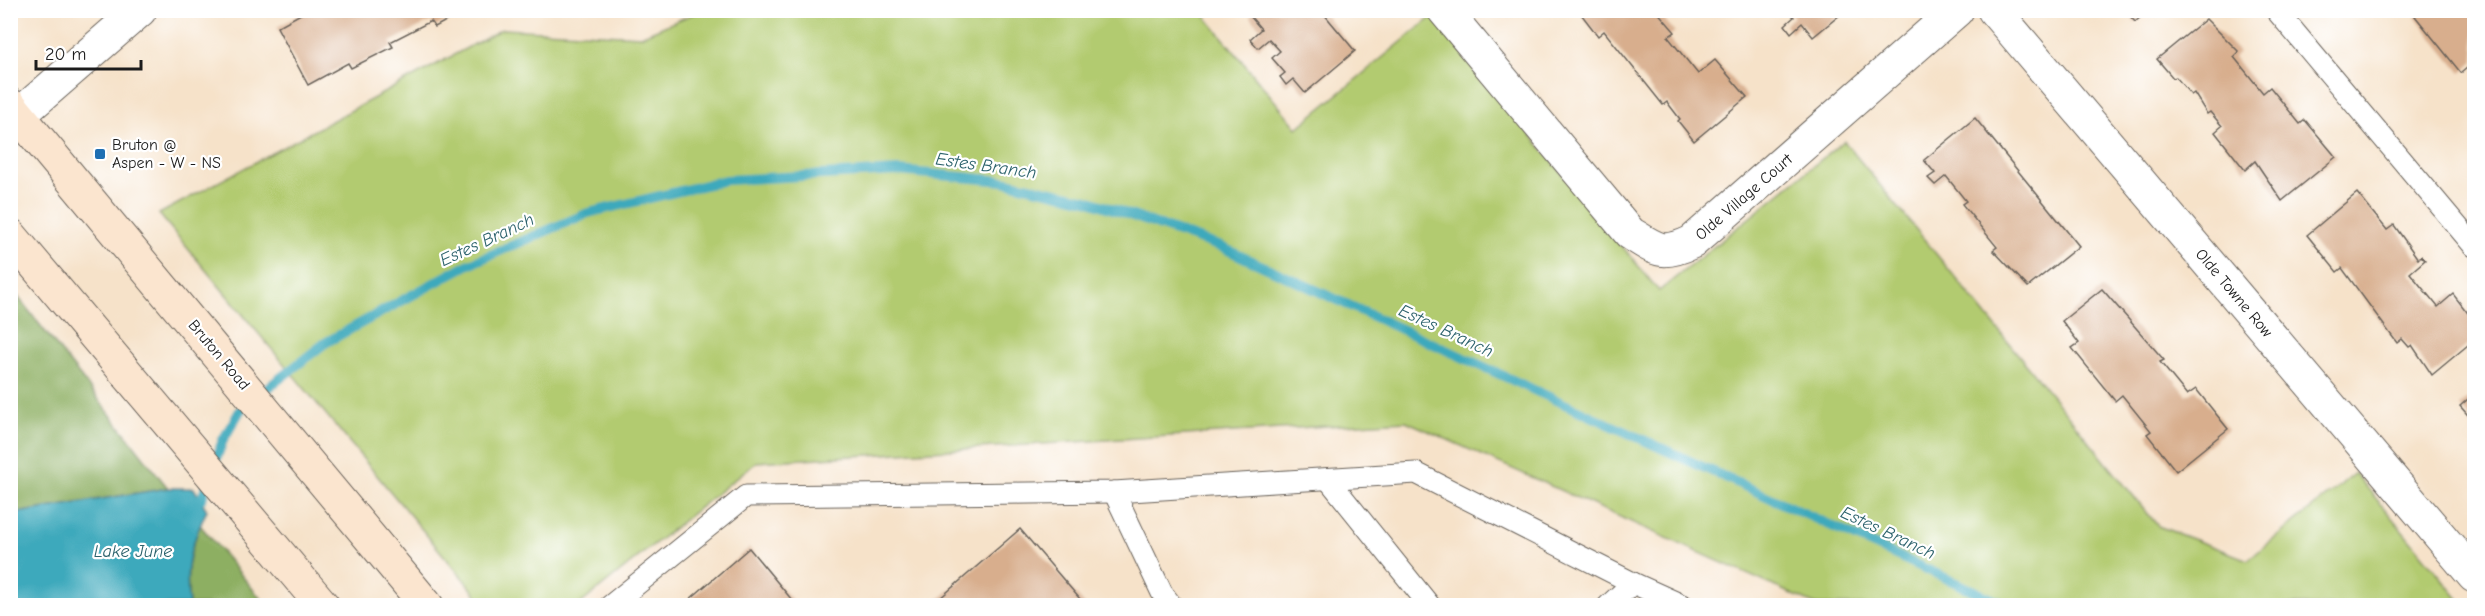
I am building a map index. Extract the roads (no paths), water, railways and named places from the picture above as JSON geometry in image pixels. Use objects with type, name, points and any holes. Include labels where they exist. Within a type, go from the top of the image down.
[{"type":"main road","name":"Bruton Road","points":[[14,115],[225,362],[427,606]]},
{"type":"main road","points":[[10,235],[323,606]]},
{"type":"street","points":[[14,115],[140,10]]},
{"type":"street","name":"Olde Village Court","points":[[1444,10],[1630,233],[1652,247],[1672,251],[1692,242],[1957,10]]},
{"type":"street","name":"Olde Towne Row","points":[[1994,10],[2475,576]]},
{"type":"lane","points":[[2276,10],[2475,246]]},
{"type":"lane","points":[[610,606],[746,496],[1114,492],[1416,473],[1684,606]]},
{"type":"lane","points":[[1328,479],[1430,606]]},
{"type":"lane","points":[[1114,492],[1162,593],[1172,606]]},
{"type":"lane","points":[[1608,606],[1634,583]]},
{"type":"water","name":"Lake June","points":[[168,488],[194,488],[207,510],[190,556],[187,578],[189,605],[11,605],[11,514]]},
{"type":"waterway","name":"Estes Branch","points":[[191,504],[202,498],[223,440],[241,409],[325,343],[465,266],[588,213],[726,180],[899,171],[1003,181],[1087,200],[1221,247],[2007,606]]},
{"type":"place","name":"Bruton @ Aspen - W - NS","points":[[100,154]]}]
